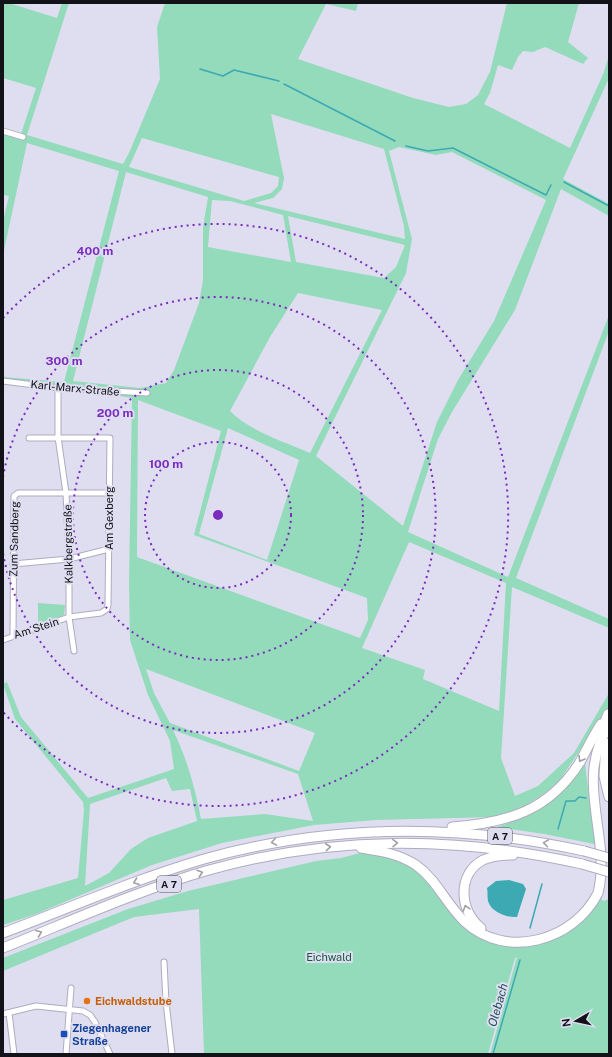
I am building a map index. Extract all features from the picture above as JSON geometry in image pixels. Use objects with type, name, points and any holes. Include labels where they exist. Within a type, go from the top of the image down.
[{"type":"highway","points":[[415,830],[496,822],[514,817],[534,807],[559,789],[571,774],[609,713]]},
{"type":"highway","points":[[551,857],[502,856],[488,858],[478,864],[470,873],[464,891],[466,910],[473,921],[482,929],[496,935],[510,938],[532,938],[546,934],[566,924],[582,910],[591,898],[600,879],[605,857],[603,834],[593,791],[592,767],[597,744],[609,713]]},
{"type":"highway","points":[[342,846],[389,853],[410,861],[431,878],[464,921],[487,936],[502,940],[525,942],[554,934],[574,923],[590,906],[598,894],[606,872],[607,842],[596,791],[596,772],[600,745],[609,726]]},
{"type":"highway","points":[[609,732],[605,751],[604,768],[609,797]]},
{"type":"highway","name":"A 7","points":[[3,933],[160,874],[240,850],[318,836],[367,831],[415,830],[495,835],[552,844],[609,858]]},
{"type":"highway","name":"A 7","points":[[3,948],[138,895],[207,871],[275,855],[342,846],[434,843],[494,848],[551,857],[609,872]]},
{"type":"street","points":[[3,131],[23,136]]},
{"type":"street","name":"Karl-Marx-Straße","points":[[3,381],[58,388],[147,394]]},
{"type":"street","name":"Kalkbergstraße","points":[[58,388],[58,437],[66,493],[69,559],[69,617],[74,651]]},
{"type":"street","points":[[29,438],[58,437]]},
{"type":"street","name":"Am Gexberg","points":[[58,437],[110,438],[107,609],[101,613],[69,617]]},
{"type":"street","points":[[66,493],[109,493]]},
{"type":"street","name":"Zum Sandberg","points":[[13,636],[14,496],[18,494],[66,493]]},
{"type":"street","points":[[13,564],[69,559],[109,549]]},
{"type":"street","name":"Am Stein","points":[[3,640],[69,617]]},
{"type":"street","points":[[164,962],[166,1002],[172,1054]]},
{"type":"street","points":[[66,1054],[71,988]]},
{"type":"street","points":[[14,1054],[6,1014],[36,1006],[83,1011],[90,1015],[105,1041],[110,1054]]},
{"type":"green space","points":[[3,3],[9,3],[57,18],[62,3],[69,3],[27,135],[123,164],[160,79],[157,27],[165,3],[358,3],[356,11],[326,4],[298,59],[413,98],[449,107],[466,104],[478,95],[490,72],[507,3],[579,3],[568,42],[588,58],[583,64],[545,47],[533,52],[523,51],[518,57],[512,70],[498,65],[490,93],[484,104],[570,148],[604,72],[609,55],[609,78],[563,179],[609,204],[609,216],[561,189],[515,310],[452,412],[438,439],[408,532],[508,577],[609,315],[609,331],[516,578],[609,619],[609,628],[512,587],[501,758],[515,796],[538,786],[574,753],[609,693],[609,708],[559,781],[544,794],[523,807],[494,817],[376,820],[314,825],[222,843],[152,865],[36,914],[3,925],[3,900],[78,878],[84,810],[83,802],[15,719],[3,684],[7,682],[21,717],[88,798],[174,769],[170,741],[148,695],[130,640],[129,584],[132,398],[113,395],[108,389],[3,380],[3,377],[64,382],[119,171],[27,143],[3,255],[3,221],[9,196],[3,195],[3,128],[21,134],[36,88],[3,78]],"holes":[[[271,114],[384,149],[404,226],[405,239],[254,203],[273,198],[282,189],[284,178]],[[142,138],[279,177],[278,186],[271,193],[244,201],[129,167]],[[399,147],[436,155],[452,152],[546,200],[494,321],[458,380],[437,422],[403,526],[316,456],[406,273],[412,239],[389,151]],[[126,172],[208,197],[203,227],[203,280],[199,303],[174,370],[166,383],[140,388],[73,381]],[[212,200],[230,201],[283,215],[291,262],[208,247]],[[288,216],[405,245],[396,267],[384,278],[296,262]],[[298,293],[382,310],[310,453],[257,430],[230,411],[270,337]],[[138,400],[221,431],[194,535],[367,598],[368,620],[360,638],[137,557]],[[228,428],[299,460],[267,560],[199,534]],[[409,542],[506,583],[499,711],[423,679],[425,670],[362,648]],[[146,669],[315,733],[299,771],[170,723],[154,693]],[[173,730],[298,774],[313,821],[265,814],[201,819],[186,762]],[[166,778],[172,791],[190,789],[197,821],[148,838],[131,849],[109,873],[85,886],[90,804]]]},
{"type":"green space","points":[[38,603],[65,605],[64,615],[38,624]]},
{"type":"green space","points":[[585,763],[590,806],[599,845],[544,834],[497,827],[524,817],[546,803],[566,785]]},
{"type":"green space","name":"Eichwald","points":[[364,852],[383,854],[414,867],[487,938],[549,938],[599,896],[603,901],[609,899],[609,1054],[490,1054],[517,957],[515,958],[488,1054],[204,1054],[199,909],[134,917],[3,971],[3,958],[128,909],[188,891],[316,861],[341,858]]},
{"type":"water","points":[[509,880],[523,884],[526,889],[517,917],[500,914],[492,908],[488,901],[487,888],[496,881]]},
{"type":"waterway","points":[[200,69],[223,76],[234,70],[279,81]]},
{"type":"waterway","points":[[284,84],[395,141]]},
{"type":"waterway","points":[[406,146],[428,151],[453,148],[546,195],[551,185]]},
{"type":"waterway","points":[[564,182],[609,206]]},
{"type":"waterway","name":"Olebach","points":[[558,829],[566,801],[575,801],[579,797],[586,798]]},
{"type":"waterway","name":"Olebach","points":[[530,928],[542,884]]},
{"type":"waterway","name":"Olebach","points":[[493,1054],[520,960]]},
{"type":"place","name":"Eichwaldstube","points":[[87,1001]]},
{"type":"place","name":"Ziegenhagener Straße","points":[[64,1034]]}]
